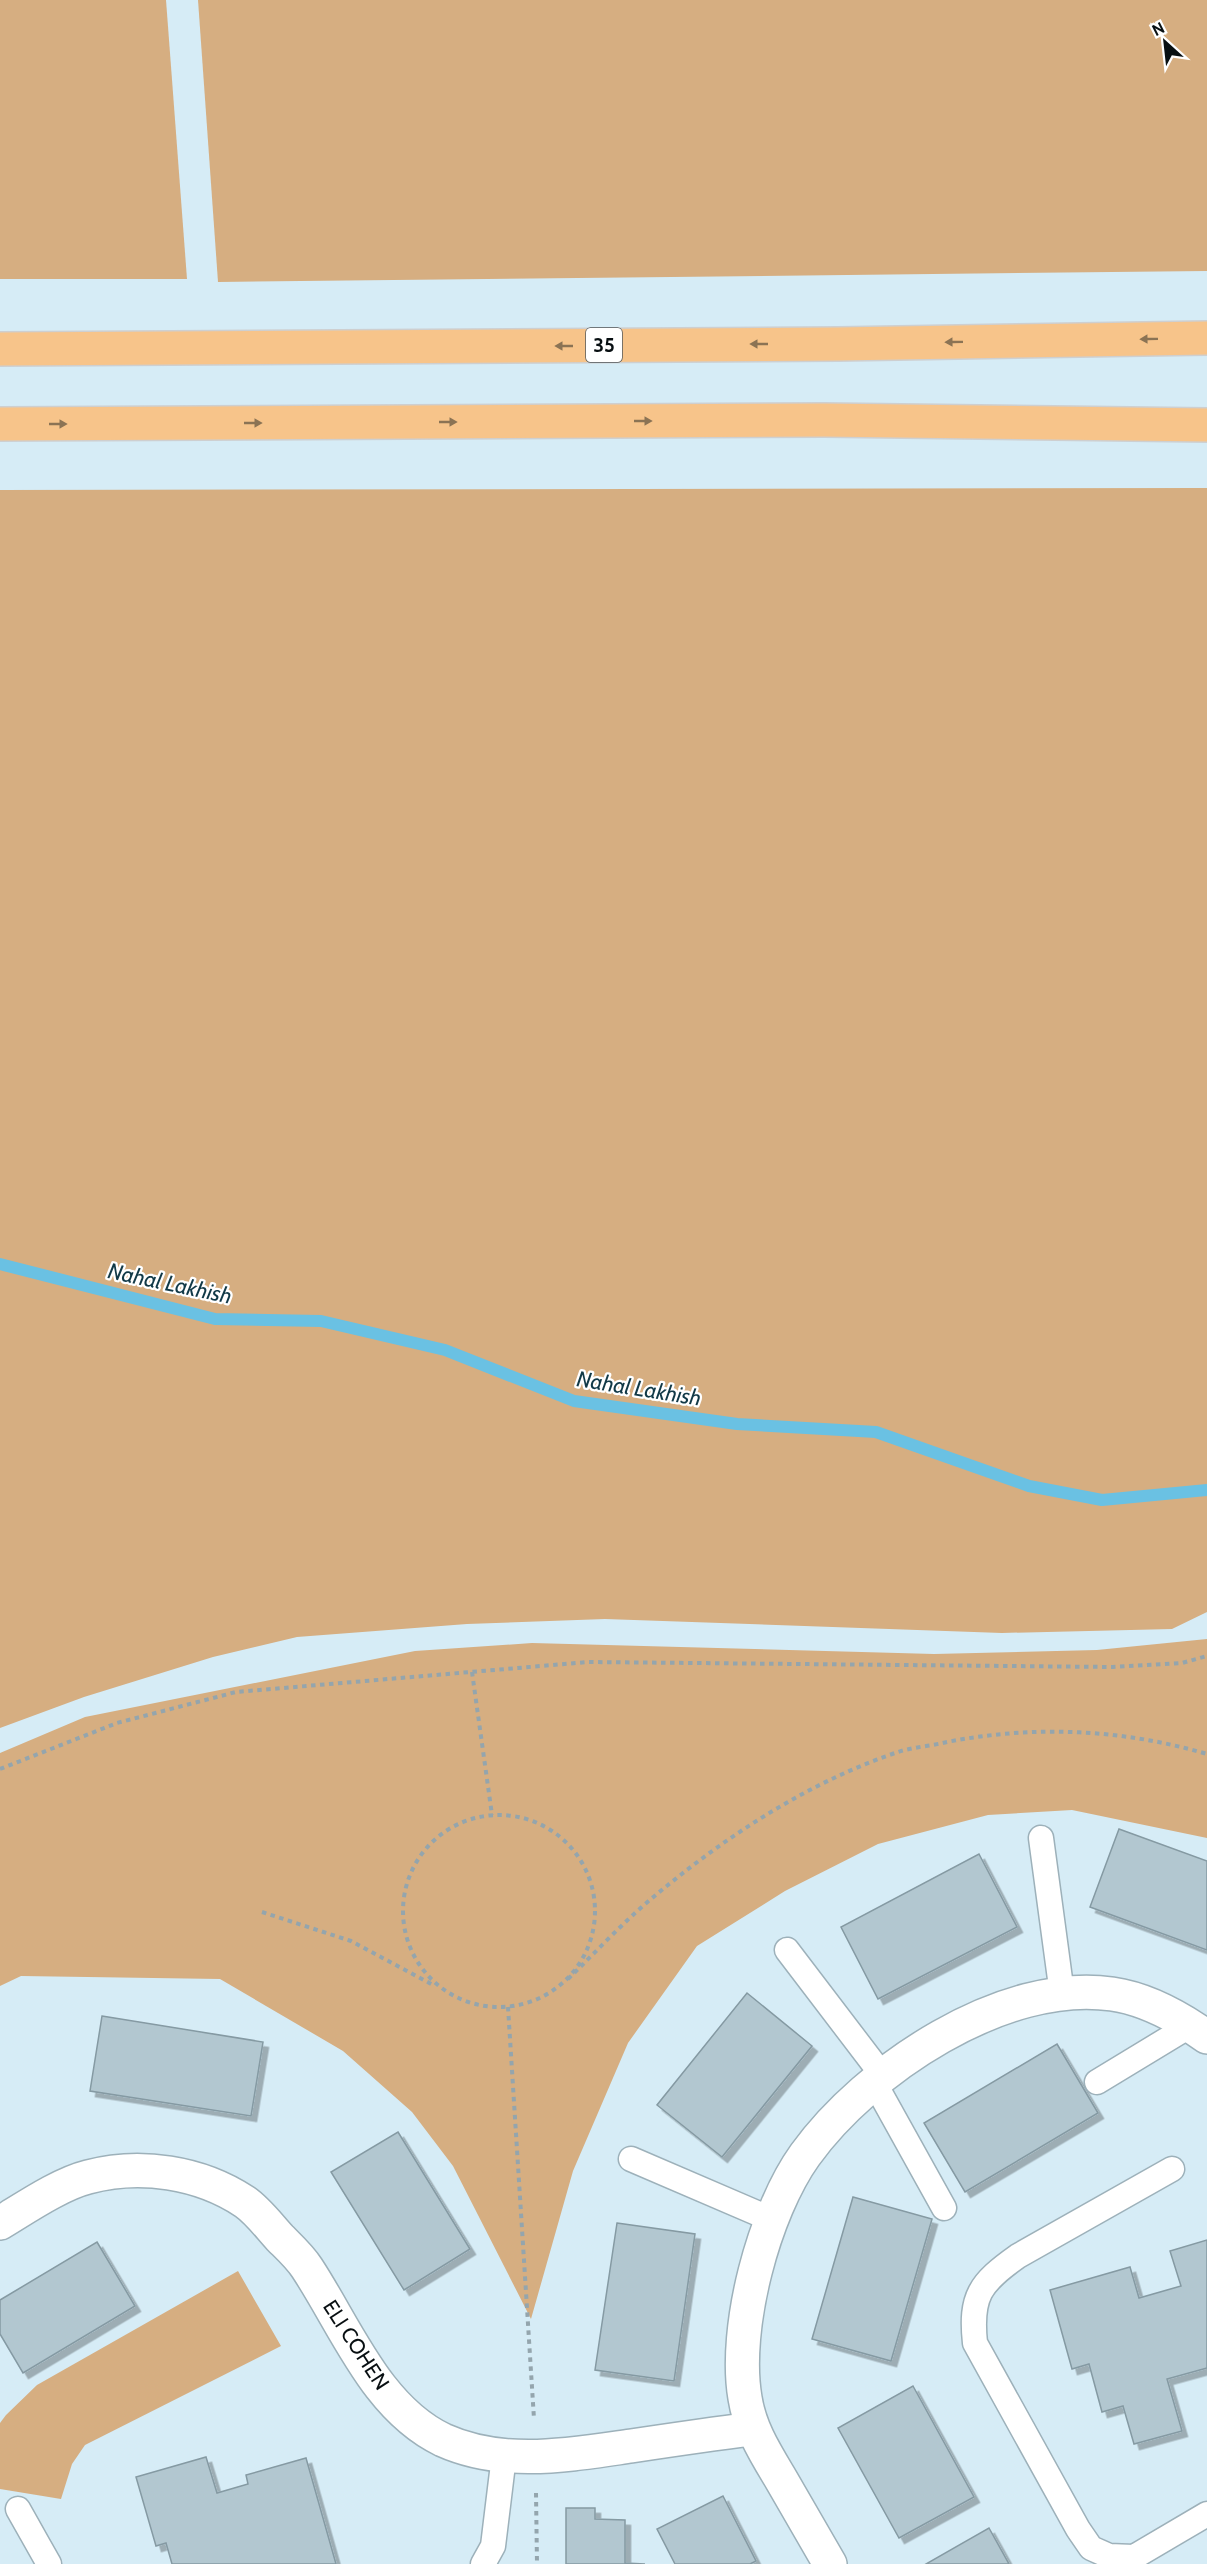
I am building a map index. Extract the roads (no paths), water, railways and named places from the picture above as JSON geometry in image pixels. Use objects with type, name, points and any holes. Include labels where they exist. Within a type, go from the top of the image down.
[{"type":"highway","name":"35","points":[[0,349],[826,344],[1207,338]]},
{"type":"highway","points":[[0,424],[824,420],[1207,424]]},
{"type":"street","points":[[830,2564],[752,2429],[745,2397],[743,2365],[748,2308],[761,2252],[781,2200],[804,2156],[837,2117],[879,2079],[912,2055],[994,2010],[1033,1998],[1062,1994],[1112,1994],[1145,2002],[1199,2031]]},
{"type":"street","name":"ELI COHEN","points":[[0,2223],[40,2199],[86,2177],[131,2169],[171,2173],[215,2185],[246,2203],[306,2266],[359,2353],[392,2400],[415,2423],[442,2439],[477,2452],[520,2456],[558,2456],[752,2429]]},
{"type":"lane","points":[[1041,1838],[1062,1994]]},
{"type":"lane","points":[[788,1950],[879,2079],[944,2208]]},
{"type":"lane","points":[[1096,2082],[1199,2031]]},
{"type":"lane","points":[[630,2159],[773,2220]]},
{"type":"lane","points":[[1172,2169],[1018,2256],[997,2272],[980,2292],[972,2316],[975,2343],[1078,2529],[1091,2548],[1109,2556],[1134,2557],[1207,2514]]},
{"type":"lane","points":[[483,2564],[493,2546],[520,2456]]},
{"type":"lane","points":[[18,2508],[49,2564]]},
{"type":"waterway","name":"Nahal Lakhish","points":[[0,1264],[215,1319],[321,1321],[445,1350],[574,1401],[737,1424],[876,1432],[1029,1486],[1102,1500],[1207,1490]]}]
